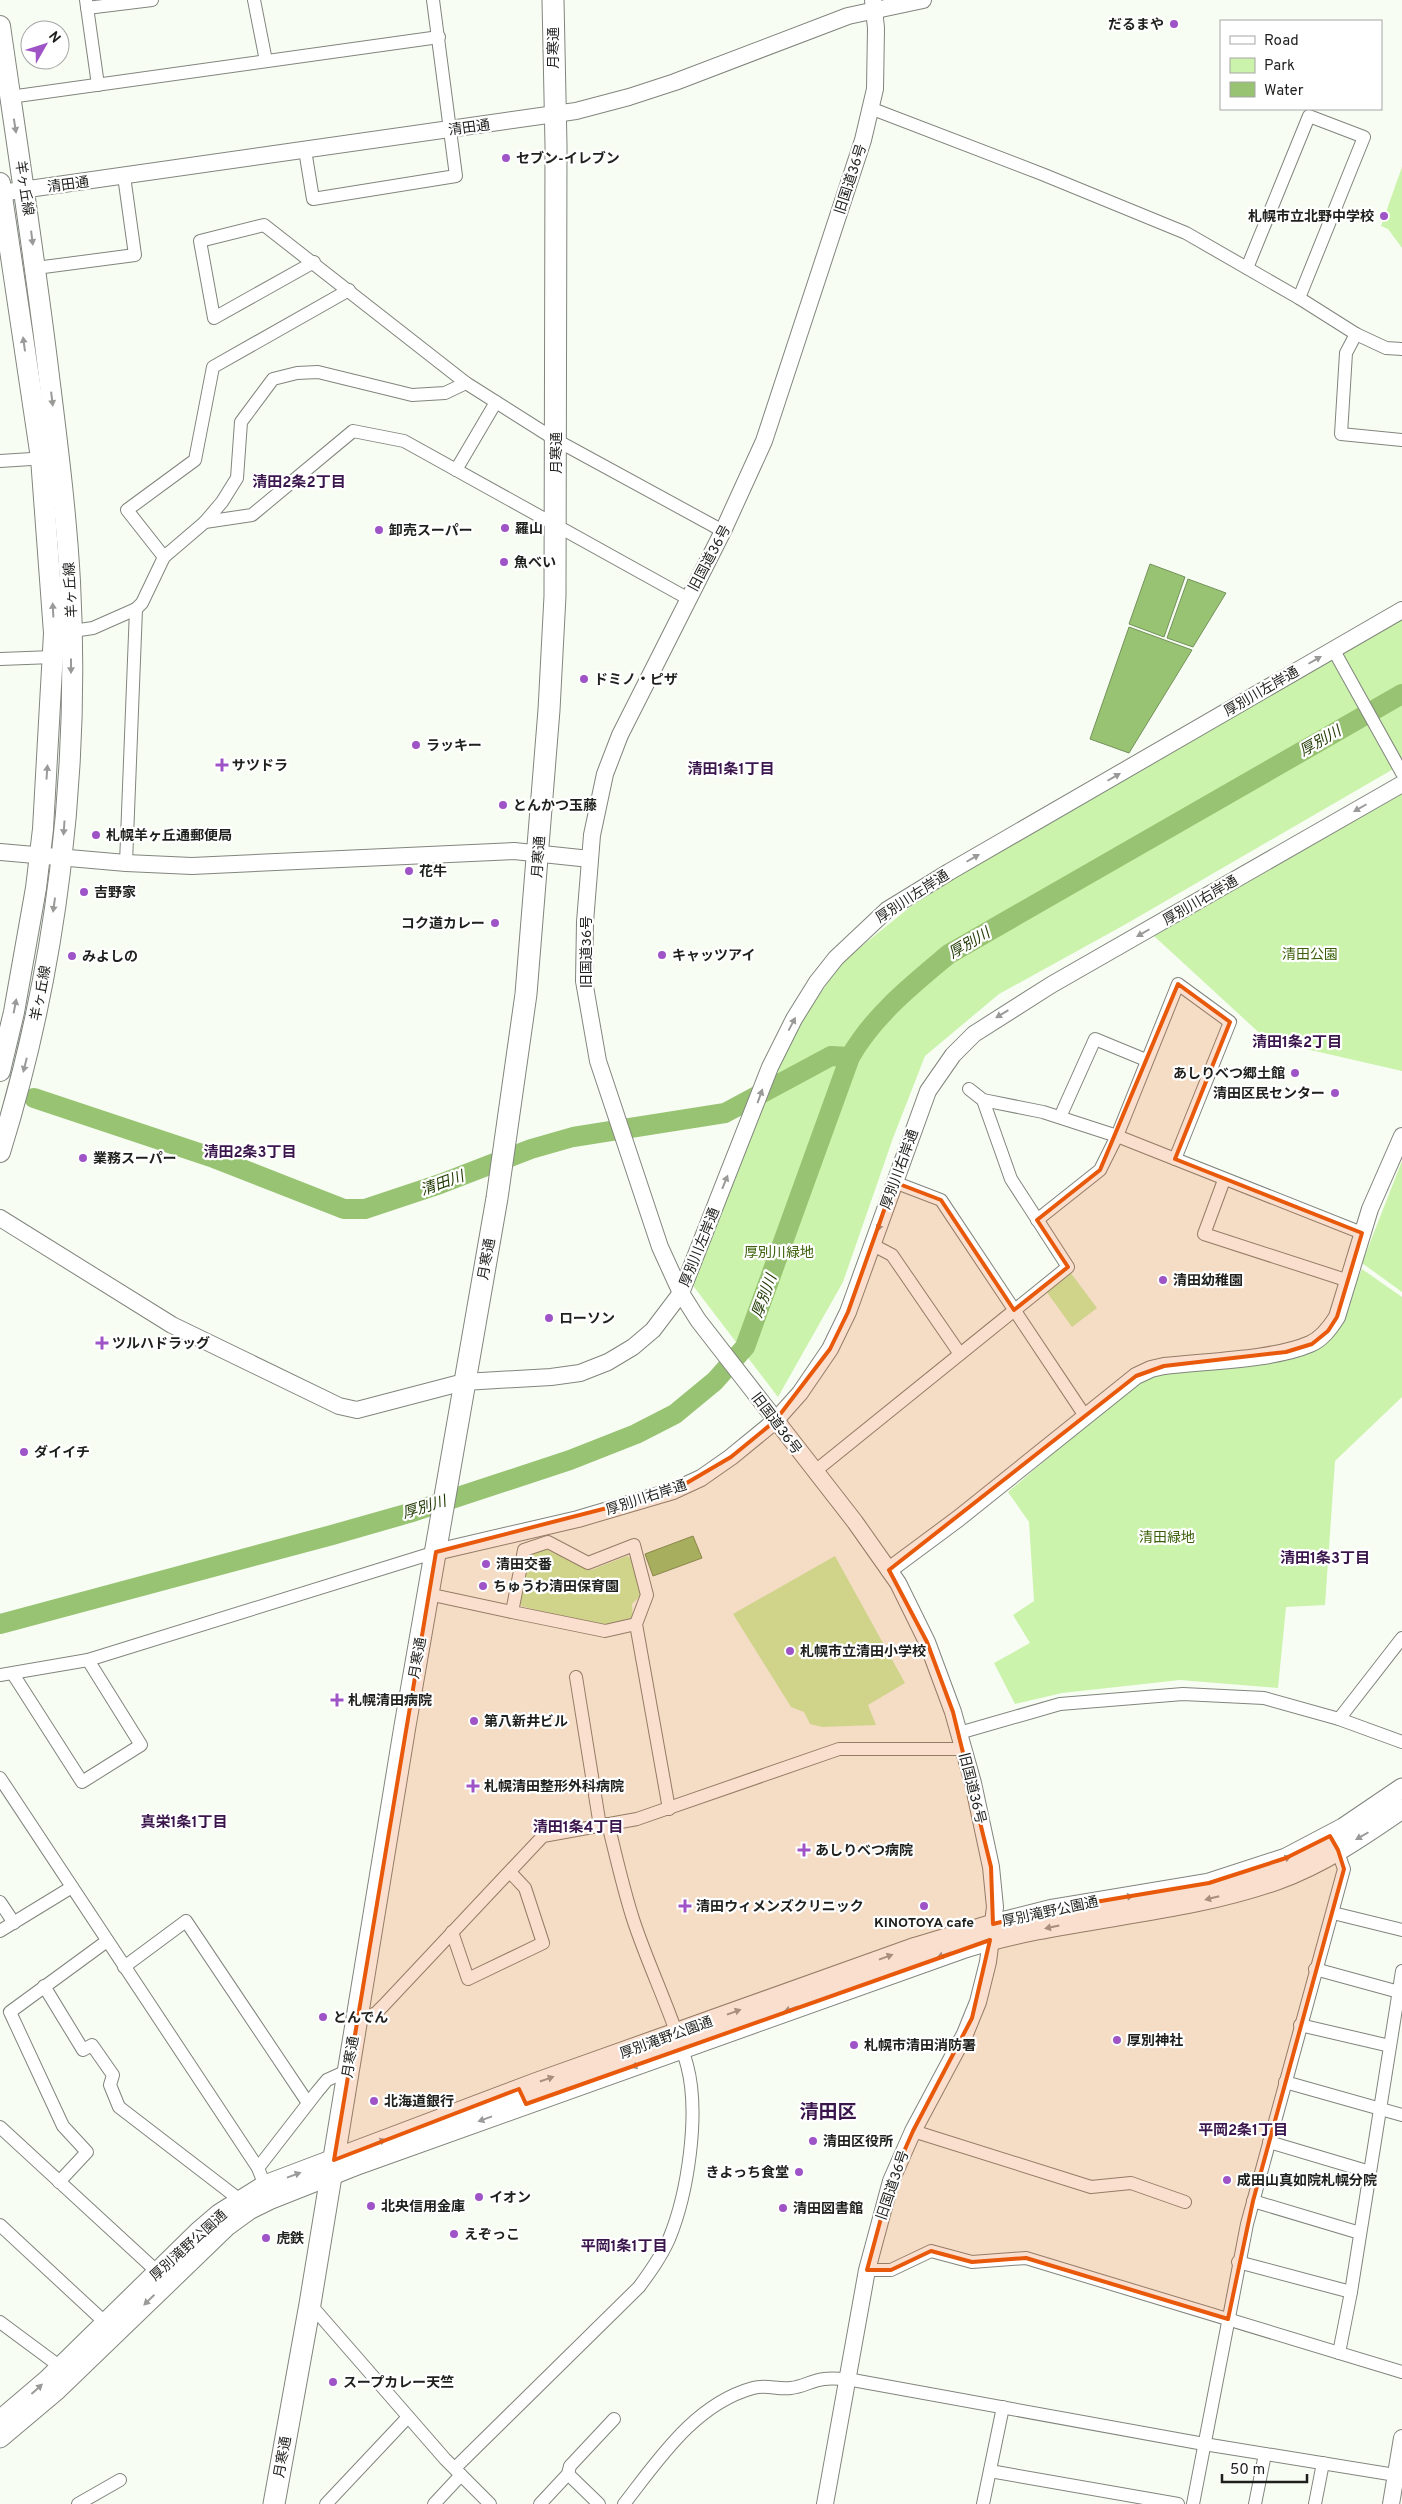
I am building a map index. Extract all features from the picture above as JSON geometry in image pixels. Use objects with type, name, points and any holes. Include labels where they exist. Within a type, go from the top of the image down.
[{"type":"highway","name":"月寒通","points":[[274,2504],[310,2304],[428,1594],[497,1198],[526,994],[550,681],[555,525],[553,0]]},
{"type":"main road","name":"羊ヶ丘線","points":[[0,26],[36,268],[63,632],[72,721],[62,857],[44,976],[32,1034],[0,1152]]},
{"type":"main road","name":"羊ヶ丘線","points":[[0,189],[50,458]]},
{"type":"main road","name":"羊ヶ丘線","points":[[0,1071],[14,1012],[36,888],[53,657],[63,632]]},
{"type":"main road","name":"厚別滝野公園通","points":[[1334,1843],[1402,1788]]},
{"type":"main road","name":"厚別滝野公園通","points":[[163,2277],[198,2232],[264,2184],[332,2168],[679,2041],[916,1947],[992,1932],[1053,1909],[1209,1883],[1334,1843],[1402,1809]]},
{"type":"main road","name":"厚別滝野公園通","points":[[0,2438],[32,2413],[66,2371],[163,2277],[249,2210],[264,2184]]},
{"type":"main road","name":"厚別滝野公園通","points":[[0,2420],[66,2371]]},
{"type":"street","points":[[98,84],[87,4],[152,0]]},
{"type":"street","points":[[254,0],[266,61]]},
{"type":"street","points":[[305,150],[313,199],[456,176],[433,0]]},
{"type":"street","name":"清田通","points":[[0,189],[25,190],[554,115],[629,97],[719,66],[874,5],[923,0]]},
{"type":"street","name":"旧国道36号","points":[[825,2504],[867,2270],[891,2182],[913,2131],[972,2018],[988,1962],[995,1906],[991,1867],[959,1733],[927,1642],[898,1582],[855,1522],[814,1472],[698,1320],[681,1293],[660,1247],[598,1061],[584,981],[585,922],[590,859],[605,774],[620,735],[723,531],[764,441],[863,140],[875,89],[874,5]]},
{"type":"street","points":[[10,97],[439,37]]},
{"type":"street","points":[[870,108],[1042,174],[1186,233],[1299,298],[1356,334],[1386,348],[1402,349]]},
{"type":"street","points":[[1247,268],[1309,116],[1364,137],[1299,298]]},
{"type":"street","points":[[36,268],[135,254],[124,176]]},
{"type":"street","points":[[314,262],[214,318],[200,241],[264,225],[314,262],[466,383],[556,440],[723,531]]},
{"type":"street","points":[[164,557],[127,510],[195,460],[213,367],[349,290]]},
{"type":"street","points":[[1356,334],[1346,353],[1341,434],[1402,440]]},
{"type":"street","points":[[63,632],[93,628],[136,609],[142,603],[164,557],[205,522],[222,502],[237,478],[241,422],[273,379],[297,373],[318,372],[412,395],[445,393],[466,383]]},
{"type":"street","points":[[456,470],[496,402]]},
{"type":"street","points":[[205,522],[252,515],[352,431],[404,441],[688,598]]},
{"type":"street","points":[[0,461],[50,458]]},
{"type":"street","points":[[126,863],[136,609]]},
{"type":"street","name":"厚別川左岸通","points":[[0,1218],[172,1325],[339,1406],[357,1410],[464,1382],[551,1378],[580,1373],[608,1362],[633,1347],[653,1330],[681,1293],[770,1067],[794,1019],[817,982],[836,958],[887,910],[1402,610]]},
{"type":"street","points":[[1334,649],[1402,773]]},
{"type":"street","points":[[0,659],[53,657]]},
{"type":"street","name":"厚別川右岸通","points":[[438,1544],[578,1519],[673,1491],[715,1468],[775,1421],[800,1393],[830,1349],[848,1312],[928,1091],[954,1054],[974,1034],[1051,985],[1402,784]]},
{"type":"street","points":[[0,852],[126,863],[192,866],[514,851],[590,859]]},
{"type":"street","points":[[1037,1220],[1100,1170],[1117,1136],[1178,984],[1230,1022],[1175,1160]]},
{"type":"street","points":[[1060,1116],[1095,1039],[1146,1060]]},
{"type":"street","points":[[969,1089],[983,1100],[1060,1116],[1117,1136],[1224,1180],[1362,1233]]},
{"type":"street","points":[[814,1472],[1068,1267],[1011,1179],[983,1100]]},
{"type":"street","points":[[889,1570],[959,1518],[1123,1386],[1151,1369],[1286,1352],[1312,1344],[1328,1331],[1337,1317],[1370,1209],[1402,1136]]},
{"type":"street","points":[[1224,1180],[1204,1234],[1349,1281]]},
{"type":"street","points":[[894,1182],[941,1200],[1085,1416]]},
{"type":"street","points":[[873,1245],[892,1255],[960,1354]]},
{"type":"street","points":[[512,1612],[524,1550],[548,1542],[588,1563],[634,1545],[647,1595],[636,1624],[669,1810]]},
{"type":"street","points":[[88,1660],[142,1745],[82,1782],[6,1674],[88,1660],[438,1544]]},
{"type":"street","points":[[428,1594],[605,1631],[636,1624]]},
{"type":"street","points":[[1339,1719],[1402,1638]]},
{"type":"street","points":[[434,2504],[458,2472],[639,2287],[663,2252],[681,2199],[692,2139],[692,2088],[679,2041],[633,1920],[604,1825],[576,1677]]},
{"type":"street","points":[[959,1733],[1060,1704],[1182,1694],[1264,1698],[1339,1719],[1402,1742]]},
{"type":"street","points":[[356,2021],[376,2013],[544,1836],[638,1819],[669,1810],[839,1749],[964,1749]]},
{"type":"street","points":[[0,1778],[264,2184],[308,2103],[328,2080],[348,2071]]},
{"type":"street","points":[[1193,2504],[1238,2262],[1315,1969],[1333,1913],[1344,1869],[1334,1843]]},
{"type":"street","points":[[452,1932],[468,1979],[543,1943],[525,1888],[510,1872]]},
{"type":"street","points":[[0,1931],[72,1888]]},
{"type":"street","points":[[0,1902],[14,1923]]},
{"type":"street","points":[[1333,1913],[1402,1930]]},
{"type":"street","points":[[124,1967],[186,1921],[308,2103]]},
{"type":"street","points":[[59,2182],[87,2152],[63,2126],[5,2016],[107,1941]]},
{"type":"street","points":[[1315,1969],[1399,1992]]},
{"type":"street","points":[[1339,2353],[1351,2292],[1402,1971]]},
{"type":"street","points":[[44,1986],[83,2050],[92,2045],[113,2075],[110,2085],[120,2107],[240,2200]]},
{"type":"street","points":[[1300,2026],[1390,2046]]},
{"type":"street","points":[[1285,2082],[1402,2115]]},
{"type":"street","points":[[0,2126],[163,2277]]},
{"type":"street","points":[[913,2131],[1091,2187],[1131,2183],[1185,2202]]},
{"type":"street","points":[[1269,2142],[1370,2172]]},
{"type":"street","points":[[1253,2201],[1360,2233]]},
{"type":"street","points":[[0,2225],[111,2327]]},
{"type":"street","points":[[867,2270],[891,2270],[931,2251],[972,2262],[1026,2258],[1402,2372]]},
{"type":"street","points":[[1238,2262],[1351,2292]]},
{"type":"street","points":[[310,2304],[408,2417],[490,2504]]},
{"type":"street","points":[[0,2322],[66,2371]]},
{"type":"street","points":[[624,2504],[681,2433],[706,2412],[736,2394],[753,2388],[767,2386],[790,2389],[824,2379],[847,2379],[1204,2444],[1399,2476]]},
{"type":"street","points":[[983,2504],[1003,2407]]},
{"type":"street","points":[[326,2504],[408,2417]]},
{"type":"street","points":[[540,2504],[568,2474],[570,2466],[614,2419]]},
{"type":"street","points":[[1391,2504],[1399,2476],[1402,2438]]},
{"type":"street","points":[[1255,2504],[1264,2454]]},
{"type":"street","points":[[1316,2504],[1323,2463]]},
{"type":"street","points":[[990,2471],[1178,2504]]},
{"type":"street","points":[[568,2474],[599,2504]]},
{"type":"street","points":[[78,2504],[120,2480]]},
{"type":"highlighted area","points":[[1178,984],[1230,1022],[1175,1159],[1362,1233],[1337,1317],[1328,1331],[1312,1344],[1286,1352],[1164,1366],[1136,1376],[889,1570],[927,1642],[953,1712],[991,1867],[993,1924],[1053,1909],[1209,1883],[1286,1858],[1330,1836],[1338,1850],[1344,1869],[1253,2201],[1228,2319],[1026,2258],[972,2262],[931,2251],[891,2270],[867,2270],[891,2181],[913,2131],[972,2018],[990,1940],[526,2104],[519,2089],[334,2160],[436,1552],[673,1491],[731,1457],[775,1421],[830,1349],[848,1312],[894,1182],[941,1200],[1014,1310],[1068,1267],[1037,1220],[1100,1170]]},
{"type":"green space","points":[[1402,167],[1402,248],[1388,229],[1381,226]]},
{"type":"green space","name":"厚別川緑地","points":[[1402,616],[1402,764],[1126,924],[999,994],[925,1056],[893,1138],[843,1282],[778,1397],[691,1283],[791,1036],[842,962],[946,878]]},
{"type":"green space","name":"清田公園","points":[[1402,794],[1402,1071],[1267,1040],[1154,936]]},
{"type":"green space","points":[[1402,1161],[1402,1292],[1362,1263]]},
{"type":"green space","name":"清田緑地","points":[[1362,1269],[1402,1297],[1402,1397],[1335,1461],[1325,1605],[1286,1607],[1278,1688],[1180,1680],[1062,1693],[1015,1704],[994,1663],[1030,1643],[1013,1615],[1034,1601],[1029,1522],[1008,1492],[1140,1379],[1208,1366],[1295,1357],[1341,1326],[1351,1292]]},
{"type":"green space","points":[[1070,1272],[1097,1308],[1072,1327],[1046,1291]]},
{"type":"green space","points":[[543,1548],[591,1570],[627,1556],[631,1558],[641,1595],[632,1604],[633,1620],[601,1627],[521,1606],[519,1600],[527,1553]]},
{"type":"green space","points":[[835,1556],[905,1683],[868,1705],[876,1725],[822,1727],[810,1724],[804,1712],[791,1707],[733,1614]]},
{"type":"water","points":[[1150,564],[1185,577],[1164,637],[1129,624]]},
{"type":"water","points":[[1188,579],[1226,593],[1193,647],[1167,638]]},
{"type":"water","points":[[1129,627],[1192,650],[1129,753],[1090,739]]},
{"type":"water","points":[[693,1536],[702,1558],[653,1576],[645,1554]]},
{"type":"waterway","name":"厚別川","points":[[0,1624],[409,1513],[570,1460],[636,1434],[675,1414],[715,1381],[745,1347],[850,1057],[870,1028],[895,1001],[949,954],[1402,694]]},
{"type":"waterway","name":"清田川","points":[[34,1098],[211,1157],[344,1209],[365,1209],[440,1184],[531,1149],[573,1137],[725,1113],[831,1056],[850,1057]]},
{"type":"place","name":"だるまや","points":[[1174,24]]},
{"type":"place","name":"セブン-イレブン","points":[[506,158]]},
{"type":"place","name":"札幌市立北野中学校","points":[[1384,216]]},
{"type":"place","name":"羅山","points":[[505,528]]},
{"type":"place","name":"卸売スーパー","points":[[379,530]]},
{"type":"place","name":"魚べい","points":[[504,562]]},
{"type":"place","name":"ドミノ・ピザ","points":[[584,679]]},
{"type":"place","name":"ラッキー","points":[[416,745]]},
{"type":"place","name":"サツドラ","points":[[222,765]]},
{"type":"place","name":"とんかつ玉藤","points":[[503,805]]},
{"type":"place","name":"札幌羊ヶ丘通郵便局","points":[[96,835]]},
{"type":"place","name":"花牛","points":[[409,871]]},
{"type":"place","name":"吉野家","points":[[84,892]]},
{"type":"place","name":"コク道カレー","points":[[495,923]]},
{"type":"place","name":"キャッツアイ","points":[[662,955]]},
{"type":"place","name":"みよしの","points":[[72,956]]},
{"type":"place","name":"あしりべつ郷土館","points":[[1295,1073]]},
{"type":"place","name":"清田区民センター","points":[[1335,1093]]},
{"type":"place","name":"業務スーパー","points":[[83,1158]]},
{"type":"place","name":"清田幼稚園","points":[[1163,1280]]},
{"type":"place","name":"ローソン","points":[[549,1318]]},
{"type":"place","name":"ツルハドラッグ","points":[[102,1343]]},
{"type":"place","name":"ダイイチ","points":[[24,1452]]},
{"type":"place","name":"清田交番","points":[[486,1564]]},
{"type":"place","name":"ちゅうわ清田保育園","points":[[483,1586]]},
{"type":"place","name":"札幌市立清田小学校","points":[[790,1651]]},
{"type":"place","name":"札幌清田病院","points":[[337,1700]]},
{"type":"place","name":"第八新井ビル","points":[[474,1721]]},
{"type":"place","name":"札幌清田整形外科病院","points":[[473,1786]]},
{"type":"place","name":"あしりべつ病院","points":[[804,1850]]},
{"type":"place","name":"清田ウィメンズクリニック","points":[[685,1906]]},
{"type":"place","name":"KINOTOYA cafe","points":[[924,1906]]},
{"type":"place","name":"とんでん","points":[[323,2017]]},
{"type":"place","name":"厚別神社","points":[[1117,2040]]},
{"type":"place","name":"札幌市清田消防署","points":[[854,2045]]},
{"type":"place","name":"北海道銀行","points":[[374,2101]]},
{"type":"place","name":"清田区役所","points":[[813,2141]]},
{"type":"place","name":"きよっち食堂","points":[[799,2172]]},
{"type":"place","name":"成田山真如院札幌分院","points":[[1227,2180]]},
{"type":"place","name":"イオン","points":[[479,2197]]},
{"type":"place","name":"北央信用金庫","points":[[371,2206]]},
{"type":"place","name":"清田図書館","points":[[783,2208]]},
{"type":"place","name":"えぞっこ","points":[[454,2234]]},
{"type":"place","name":"虎鉄","points":[[266,2238]]},
{"type":"place","name":"スープカレー天竺","points":[[333,2382]]},
{"type":"district","name":"清田2条2丁目","points":[[299,482]]},
{"type":"district","name":"清田1条1丁目","points":[[731,769]]},
{"type":"district","name":"清田1条2丁目","points":[[1297,1042]]},
{"type":"district","name":"清田2条3丁目","points":[[250,1152]]},
{"type":"district","name":"清田1条3丁目","points":[[1325,1558]]},
{"type":"district","name":"真栄1条1丁目","points":[[184,1822]]},
{"type":"district","name":"清田1条4丁目","points":[[578,1827]]},
{"type":"district","name":"清田区","points":[[828,2111]]},
{"type":"district","name":"平岡2条1丁目","points":[[1243,2130]]},
{"type":"district","name":"平岡1条1丁目","points":[[624,2246]]}]
